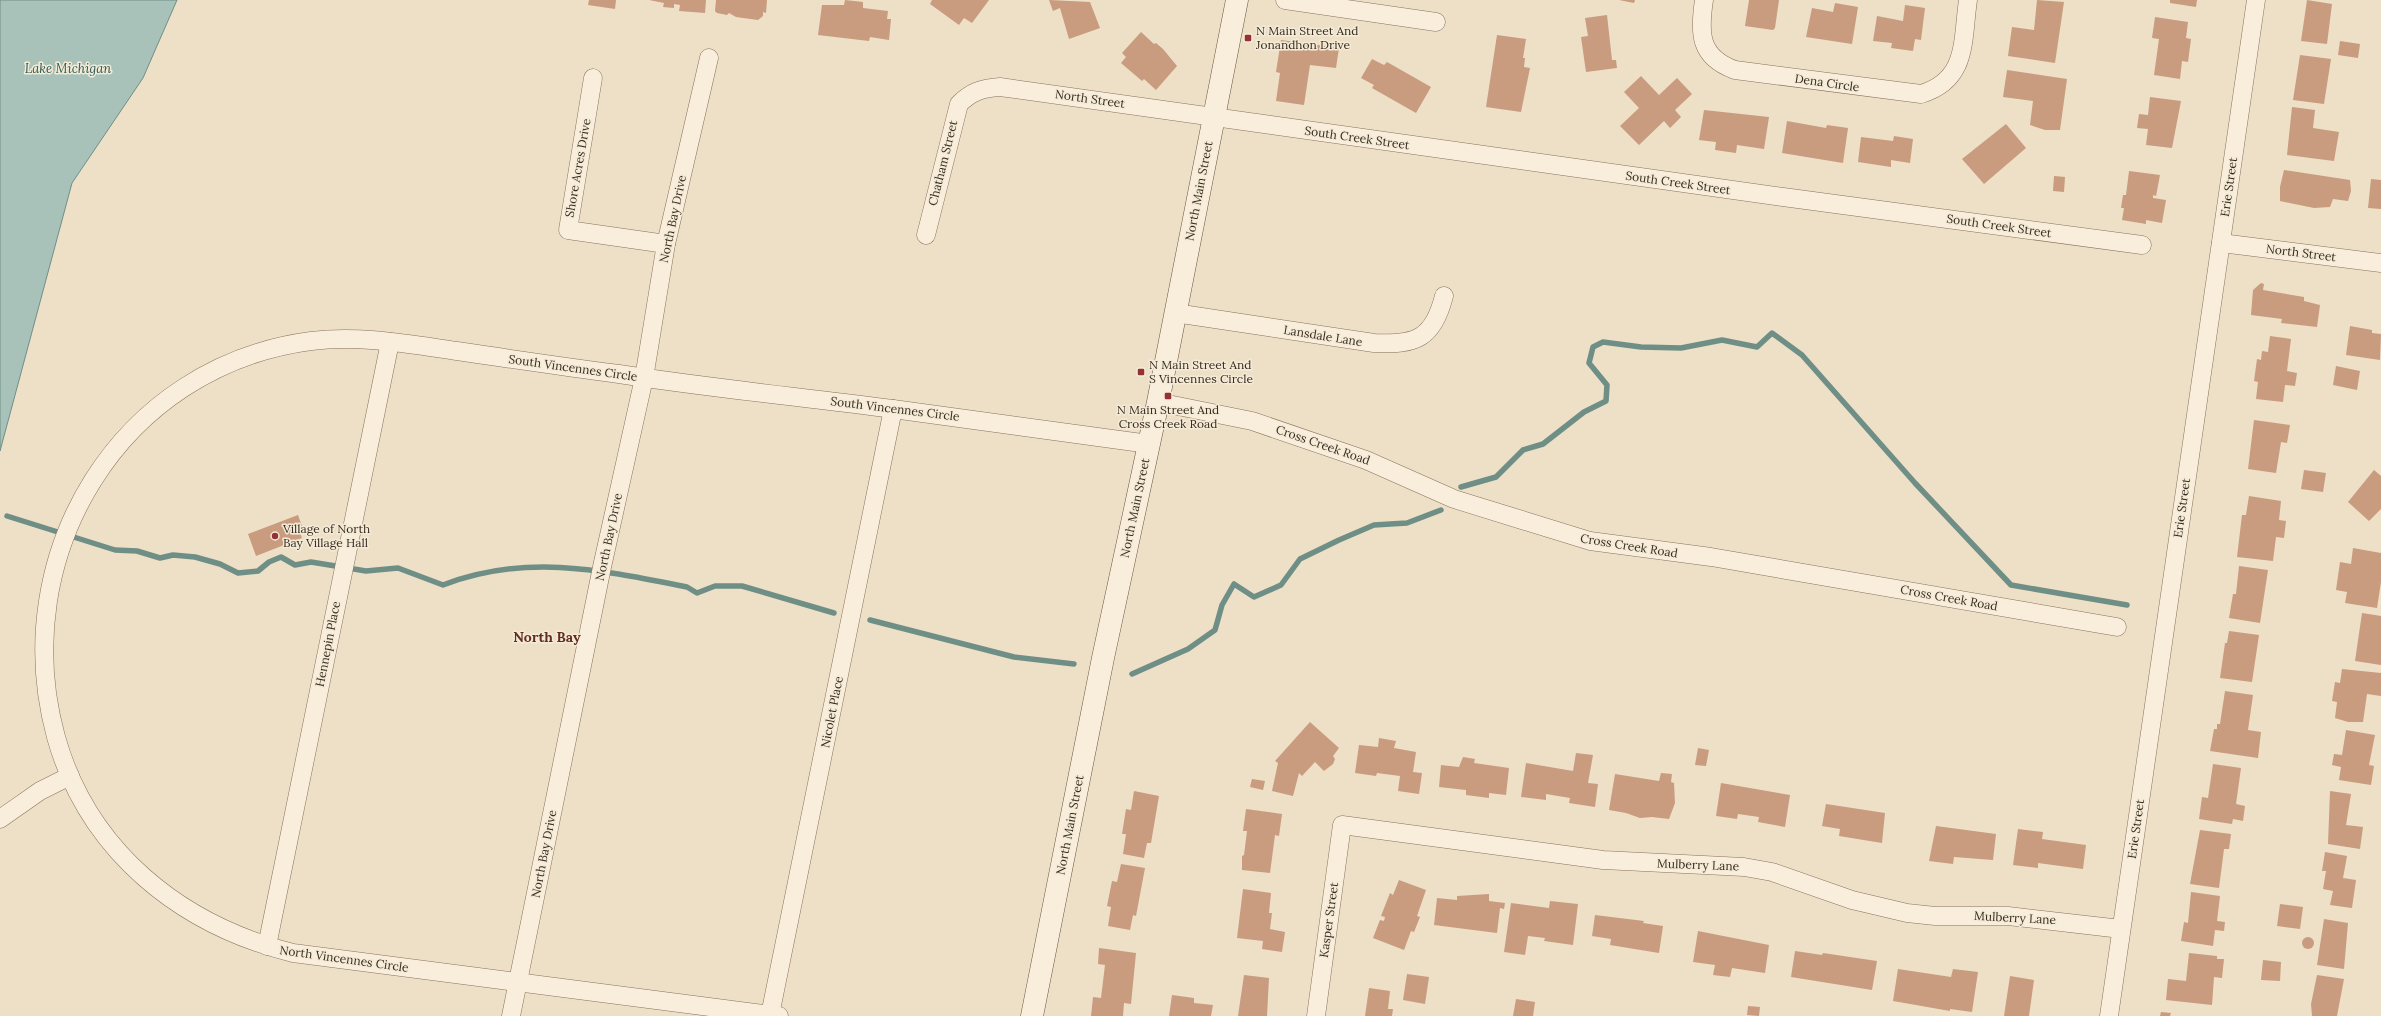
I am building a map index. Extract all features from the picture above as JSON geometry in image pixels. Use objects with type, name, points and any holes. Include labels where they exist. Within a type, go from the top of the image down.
[{"type":"main road","name":"North Main Street","points":[[1032,1016],[1102,666],[1176,313],[1237,0]]},
{"type":"street","points":[[1285,0],[1436,22]]},
{"type":"street","name":"Dena Circle","points":[[1704,0],[1701,32],[1704,43],[1712,57],[1724,66],[1735,70],[1909,94],[1921,94],[1936,90],[1944,84],[1955,71],[1959,60],[1968,0]]},
{"type":"street","name":"Erie Street","points":[[2109,1016],[2256,0]]},
{"type":"street","name":"North Bay Drive","points":[[511,1016],[601,574],[644,378],[666,244],[709,58]]},
{"type":"street","name":"Shore Acres Drive","points":[[593,78],[568,230],[666,244]]},
{"type":"street","name":"North Street","points":[[967,95],[984,88],[1000,87],[1213,118]]},
{"type":"street","name":"Chatham Street","points":[[926,235],[959,104],[967,95]]},
{"type":"street","name":"South Creek Street","points":[[1213,118],[2142,245]]},
{"type":"street","name":"North Street","points":[[2220,243],[2381,263]]},
{"type":"street","name":"Lansdale Lane","points":[[1176,313],[1374,343],[1393,344],[1414,340],[1428,332],[1439,317],[1444,296]]},
{"type":"street","name":"South Vincennes Circle","points":[[69,523],[98,473],[120,444],[157,409],[205,376],[238,360],[265,351],[308,341],[344,338],[390,342],[644,378],[893,409],[1149,444]]},
{"type":"street","name":"Hennepin Place","points":[[267,946],[390,342]]},
{"type":"street","name":"Cross Creek Road","points":[[1158,402],[1252,421],[1366,460],[1454,499],[1590,541],[1711,558],[2118,627]]},
{"type":"street","name":"Nicolet Place","points":[[775,1015],[893,409]]},
{"type":"street","name":"North Vincennes Circle","points":[[69,523],[60,547],[46,607],[43,644],[44,680],[50,716],[70,776],[86,806],[107,837],[153,885],[182,908],[218,928],[267,946],[292,953],[775,1015]]},
{"type":"street","points":[[0,820],[40,791],[70,776]]},
{"type":"street","name":"Mulberry Lane","points":[[1342,825],[1603,860],[1744,867],[1772,872],[1852,900],[1907,913],[1935,916],[2008,916],[2121,929]]},
{"type":"street","name":"Kasper Street","points":[[1316,1016],[1342,825]]},
{"type":"water","name":"Lake Michigan","points":[[0,0],[177,0],[143,78],[72,183],[0,451]]},
{"type":"building","points":[[589,0],[616,0],[615,9],[588,5]]},
{"type":"building","points":[[649,0],[706,0],[705,13],[679,11],[680,5],[674,4],[674,8],[663,7],[664,3]]},
{"type":"building","points":[[716,0],[767,0],[766,13],[763,12],[763,16],[758,20],[736,17],[729,13],[727,15],[717,13],[715,11]]},
{"type":"building","points":[[845,0],[863,2],[863,8],[888,11],[887,19],[891,19],[889,40],[870,37],[869,41],[818,35],[822,5],[844,5]]},
{"type":"building","points":[[932,0],[989,0],[972,23],[964,18],[959,25],[930,4]]},
{"type":"building","points":[[1049,0],[1090,2],[1100,28],[1069,39],[1060,8],[1053,11]]},
{"type":"building","points":[[1619,0],[1635,0],[1634,3]]},
{"type":"building","points":[[1749,0],[1779,0],[1775,28],[1773,30],[1745,26]]},
{"type":"building","points":[[2037,0],[2064,2],[2055,63],[2008,56],[2012,27],[2034,30]]},
{"type":"building","points":[[2170,0],[2197,0],[2196,7],[2170,3]]},
{"type":"building","points":[[2307,0],[2332,4],[2327,44],[2301,41]]},
{"type":"building","points":[[1835,3],[1858,7],[1852,44],[1806,37],[1812,8],[1833,12]]},
{"type":"building","points":[[1905,5],[1925,8],[1921,40],[1915,39],[1913,51],[1891,48],[1892,43],[1873,41],[1877,16],[1903,21]]},
{"type":"building","points":[[1607,15],[1612,60],[1616,60],[1617,68],[1586,72],[1581,37],[1588,36],[1585,18]]},
{"type":"building","points":[[2155,17],[2188,22],[2186,38],[2191,39],[2188,62],[2182,61],[2180,79],[2154,75],[2159,39],[2152,38]]},
{"type":"building","points":[[1141,32],[1154,44],[1156,43],[1163,49],[1177,66],[1156,90],[1144,79],[1142,81],[1121,63],[1126,57],[1122,53]]},
{"type":"building","points":[[1497,35],[1526,39],[1523,58],[1525,58],[1524,67],[1530,68],[1521,112],[1486,107]]},
{"type":"building","points":[[1281,40],[1339,48],[1336,68],[1310,65],[1304,105],[1276,101],[1280,73],[1276,72]]},
{"type":"building","points":[[2340,41],[2360,44],[2358,58],[2338,55]]},
{"type":"building","points":[[2300,55],[2331,59],[2324,104],[2293,100]]},
{"type":"building","points":[[1372,59],[1384,65],[1387,62],[1431,87],[1416,113],[1372,88],[1374,85],[1361,78]]},
{"type":"building","points":[[2007,70],[2067,79],[2060,130],[2045,130],[2030,125],[2033,101],[2003,97]]},
{"type":"building","points":[[1641,76],[1659,95],[1677,78],[1692,94],[1675,110],[1681,117],[1670,128],[1664,121],[1639,145],[1620,126],[1639,108],[1624,92]]},
{"type":"building","points":[[2150,97],[2181,101],[2172,148],[2146,145],[2148,129],[2137,128],[2139,114],[2148,115]]},
{"type":"building","points":[[2292,107],[2315,110],[2313,128],[2339,132],[2334,161],[2287,155]]},
{"type":"building","points":[[1704,110],[1769,117],[1764,149],[1737,145],[1736,153],[1715,150],[1716,142],[1699,140]]},
{"type":"building","points":[[1787,121],[1826,128],[1827,125],[1848,128],[1843,163],[1782,153]]},
{"type":"building","points":[[2006,124],[2026,148],[1984,184],[1962,159]]},
{"type":"building","points":[[1894,136],[1913,139],[1910,163],[1891,160],[1891,167],[1858,162],[1861,137],[1893,141]]},
{"type":"building","points":[[2284,170],[2350,180],[2351,191],[2348,201],[2333,199],[2330,207],[2314,208],[2280,201],[2280,187]]},
{"type":"building","points":[[2129,171],[2160,175],[2156,196],[2153,195],[2153,198],[2166,200],[2162,223],[2146,220],[2146,224],[2122,220],[2124,208],[2121,208],[2123,195],[2126,195]]},
{"type":"building","points":[[2054,176],[2065,177],[2064,192],[2053,191]]},
{"type":"building","points":[[2371,179],[2381,180],[2381,209],[2368,208]]},
{"type":"building","points":[[2261,283],[2264,284],[2263,290],[2304,297],[2304,301],[2320,305],[2317,327],[2281,323],[2282,319],[2251,315],[2253,290]]},
{"type":"building","points":[[2350,326],[2372,330],[2372,333],[2381,334],[2380,360],[2346,355]]},
{"type":"building","points":[[2270,336],[2291,339],[2287,371],[2297,373],[2295,386],[2285,385],[2283,402],[2256,399],[2258,382],[2254,381],[2257,359],[2261,360],[2262,351],[2268,352]]},
{"type":"building","points":[[2336,366],[2360,371],[2357,390],[2333,385]]},
{"type":"building","points":[[2254,420],[2290,425],[2287,443],[2281,442],[2276,473],[2248,469]]},
{"type":"building","points":[[2304,470],[2326,473],[2323,492],[2301,489]]},
{"type":"building","points":[[2374,470],[2381,476],[2381,509],[2369,521],[2348,502]]},
{"type":"building","points":[[2249,496],[2281,501],[2279,520],[2286,521],[2284,538],[2276,537],[2273,561],[2237,557],[2242,515],[2246,515]]},
{"type":"building","name":"Village of North Bay Village Hall","points":[[298,515],[303,529],[299,531],[302,538],[256,556],[248,534]]},
{"type":"building","points":[[2353,548],[2381,553],[2381,582],[2377,608],[2345,603],[2347,592],[2336,590],[2340,562],[2351,564]]},
{"type":"building","points":[[2239,566],[2268,570],[2260,623],[2229,618],[2233,594],[2236,594]]},
{"type":"building","points":[[2362,613],[2381,616],[2381,665],[2355,661]]},
{"type":"building","points":[[2229,631],[2259,635],[2252,682],[2220,678],[2225,643],[2227,643]]},
{"type":"building","points":[[2342,669],[2381,673],[2381,696],[2367,694],[2363,722],[2348,722],[2335,718],[2337,702],[2332,701],[2335,682],[2340,683]]},
{"type":"building","points":[[2225,691],[2253,695],[2248,730],[2261,732],[2258,758],[2210,751],[2214,729],[2217,729],[2217,724],[2220,724]]},
{"type":"building","points":[[1310,722],[1339,748],[1333,756],[1335,759],[1333,764],[1324,771],[1315,762],[1302,776],[1299,773],[1293,796],[1272,791],[1278,763],[1275,761]]},
{"type":"building","points":[[2346,730],[2375,735],[2369,765],[2374,766],[2371,785],[2339,780],[2341,767],[2332,765],[2334,754],[2342,755]]},
{"type":"building","points":[[1379,738],[1396,741],[1394,748],[1416,752],[1413,772],[1422,773],[1419,794],[1398,791],[1400,776],[1377,773],[1376,776],[1355,773],[1359,745],[1378,747]]},
{"type":"building","points":[[1698,748],[1709,750],[1706,766],[1695,765]]},
{"type":"building","points":[[1576,753],[1593,755],[1588,783],[1598,784],[1595,807],[1569,803],[1570,798],[1546,794],[1546,800],[1521,797],[1526,763],[1573,771]]},
{"type":"building","points":[[1463,757],[1475,759],[1474,763],[1509,768],[1506,795],[1489,793],[1489,798],[1466,795],[1466,790],[1439,787],[1441,765],[1459,767]]},
{"type":"building","points":[[2213,764],[2241,768],[2236,804],[2245,806],[2243,821],[2233,819],[2232,824],[2199,819],[2202,797],[2208,798]]},
{"type":"building","points":[[1661,773],[1672,774],[1671,782],[1674,783],[1675,803],[1669,819],[1652,817],[1640,818],[1626,813],[1609,810],[1615,774],[1659,781]]},
{"type":"building","points":[[1252,779],[1265,781],[1263,790],[1250,787]]},
{"type":"building","points":[[1721,783],[1790,795],[1785,827],[1758,822],[1759,817],[1738,814],[1737,819],[1716,816]]},
{"type":"building","points":[[1134,791],[1159,796],[1151,843],[1147,843],[1144,858],[1123,854],[1126,834],[1122,834],[1126,809],[1131,810]]},
{"type":"building","points":[[2330,791],[2351,794],[2346,825],[2363,827],[2360,849],[2328,844]]},
{"type":"building","points":[[1826,804],[1885,813],[1882,843],[1839,836],[1840,829],[1822,826]]},
{"type":"building","points":[[1246,809],[1282,814],[1279,836],[1275,835],[1270,873],[1242,870],[1242,856],[1244,855],[1247,831],[1243,831]]},
{"type":"building","points":[[1936,826],[1996,834],[1993,860],[1954,857],[1953,864],[1929,861]]},
{"type":"building","points":[[2018,829],[2043,832],[2042,839],[2086,845],[2083,869],[2038,863],[2038,868],[2013,865]]},
{"type":"building","points":[[2200,830],[2231,834],[2229,849],[2224,849],[2219,888],[2190,884]]},
{"type":"building","points":[[2325,852],[2347,856],[2343,878],[2356,880],[2352,908],[2330,905],[2333,891],[2323,889],[2326,871],[2322,871]]},
{"type":"building","points":[[1121,864],[1145,868],[1136,916],[1133,915],[1130,930],[1108,926],[1111,907],[1107,906],[1112,881],[1117,882]]},
{"type":"building","points":[[1399,880],[1426,890],[1417,916],[1420,917],[1414,932],[1411,931],[1404,950],[1373,938],[1380,920],[1384,921],[1385,917],[1381,916],[1390,893],[1393,895]]},
{"type":"building","points":[[1243,889],[1271,893],[1269,913],[1272,913],[1270,929],[1285,932],[1282,952],[1262,949],[1263,941],[1237,938]]},
{"type":"building","points":[[2191,892],[2220,896],[2217,921],[2225,922],[2224,931],[2215,930],[2213,946],[2181,941],[2184,922],[2188,923]]},
{"type":"building","points":[[1489,894],[1489,901],[1505,903],[1504,909],[1500,908],[1497,933],[1434,925],[1437,898],[1457,900],[1457,896]]},
{"type":"building","points":[[1550,901],[1578,904],[1573,945],[1544,941],[1545,938],[1528,936],[1525,955],[1504,952],[1511,903],[1549,908]]},
{"type":"building","points":[[2280,904],[2303,907],[2300,929],[2277,926]]},
{"type":"building","points":[[1595,915],[1644,921],[1643,923],[1663,926],[1659,953],[1610,945],[1611,939],[1592,936]]},
{"type":"building","points":[[2324,919],[2348,923],[2344,969],[2317,965]]},
{"type":"building","points":[[1698,931],[1769,945],[1765,973],[1732,968],[1730,977],[1713,975],[1715,965],[1693,962]]},
{"type":"building","points":[[2306,937],[2310,937],[2314,943],[2310,949],[2306,949],[2302,945],[2302,941]]},
{"type":"building","points":[[1099,948],[1136,953],[1131,1004],[1124,1003],[1123,1016],[1091,1016],[1093,997],[1101,998],[1105,965],[1098,964]]},
{"type":"building","points":[[1795,951],[1822,955],[1823,953],[1877,961],[1872,990],[1791,977]]},
{"type":"building","points":[[2189,953],[2217,956],[2217,959],[2224,959],[2222,978],[2214,977],[2212,1005],[2166,1000],[2168,979],[2186,981]]},
{"type":"building","points":[[2263,960],[2281,962],[2280,981],[2261,980]]},
{"type":"building","points":[[1898,969],[1951,977],[1953,969],[1978,972],[1972,1012],[1950,1009],[1950,1011],[1893,1001]]},
{"type":"building","points":[[1407,974],[1429,977],[1425,1004],[1403,1000]]},
{"type":"building","points":[[1244,975],[1269,978],[1267,1016],[1238,1016]]},
{"type":"building","points":[[2317,975],[2344,979],[2337,1016],[2312,1016],[2311,1004]]},
{"type":"building","points":[[2010,976],[2034,980],[2029,1016],[2004,1016]]},
{"type":"building","points":[[1369,988],[1390,991],[1388,1009],[1393,1009],[1392,1016],[1365,1016]]},
{"type":"building","points":[[1172,995],[1194,998],[1194,1003],[1213,1005],[1211,1016],[1169,1016]]},
{"type":"building","points":[[1516,999],[1535,1002],[1533,1016],[1513,1016]]},
{"type":"building","points":[[1748,1006],[1760,1007],[1759,1016],[1747,1015]]},
{"type":"building","points":[[2161,1012],[2171,1013],[2170,1016],[2160,1016]]},
{"type":"waterway","points":[[1461,487],[1496,477],[1523,450],[1543,444],[1584,412],[1606,401],[1607,385],[1589,363],[1593,347],[1603,342],[1641,347],[1681,348],[1722,340],[1757,347],[1772,333],[1802,355],[1915,483],[2011,585],[2127,605]]},
{"type":"waterway","points":[[1132,674],[1188,649],[1215,630],[1222,605],[1234,584],[1254,597],[1281,585],[1300,559],[1339,540],[1374,525],[1407,523],[1441,510]]},
{"type":"waterway","points":[[7,516],[115,550],[137,551],[160,558],[173,555],[195,557],[220,564],[238,573],[258,571],[269,562],[281,557],[295,565],[311,562],[366,571],[398,568],[443,585],[474,575],[504,569],[534,567],[594,570],[687,587],[697,593],[715,586],[742,586],[834,613]]},
{"type":"waterway","points":[[870,620],[1014,657],[1074,664]]},
{"type":"place","name":"N Main Street And Jonandhon Drive","points":[[1248,38]]},
{"type":"place","name":"N Main Street And S Vincennes Circle","points":[[1141,372]]},
{"type":"place","name":"N Main Street And Cross Creek Road","points":[[1168,396]]},
{"type":"place","name":"Village of North Bay Village Hall","points":[[275,536]]},
{"type":"district","name":"North Bay","points":[[547,637]]}]
